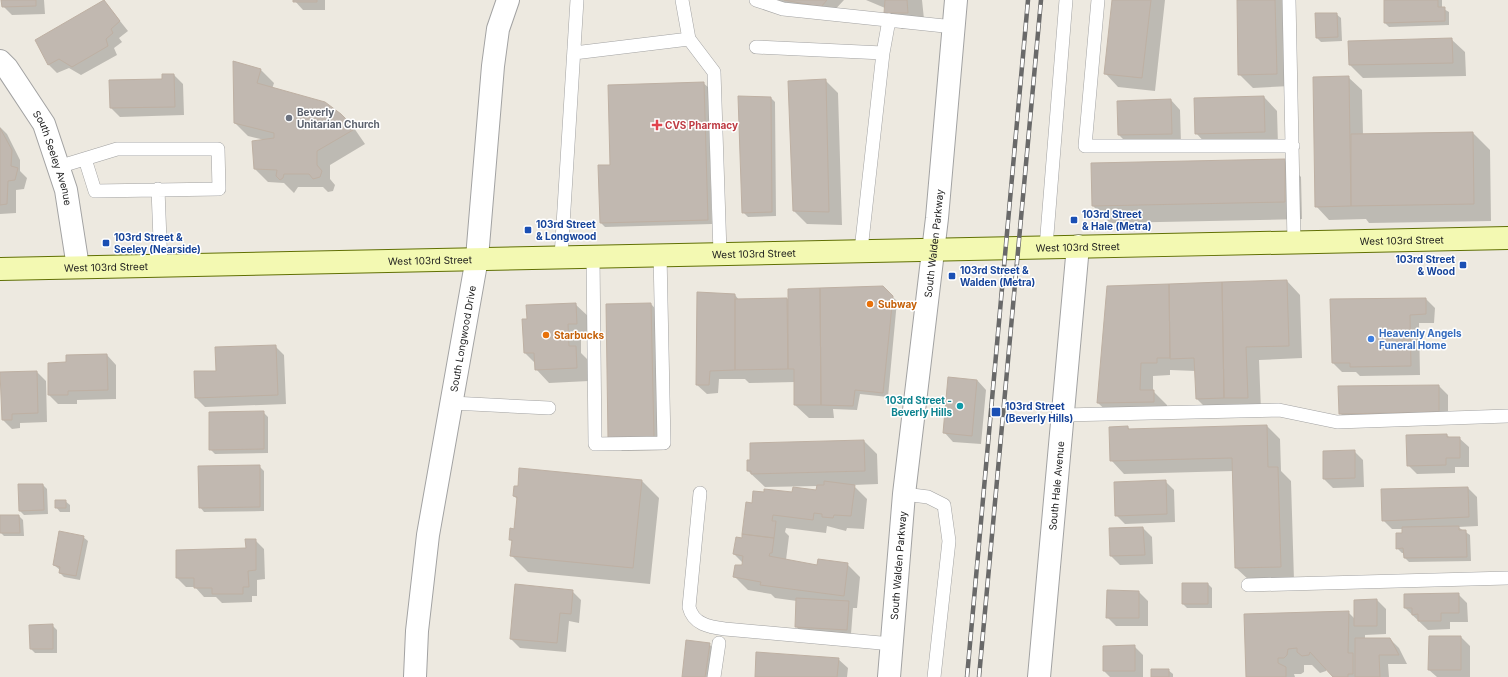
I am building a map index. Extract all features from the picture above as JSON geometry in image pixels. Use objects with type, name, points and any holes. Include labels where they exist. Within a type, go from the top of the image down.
[{"type":"main road","name":"West 103rd Street","points":[[0,269],[660,254],[1508,238]]},
{"type":"street","name":"South Longwood Drive","points":[[415,677],[417,631],[428,535],[477,258],[493,66],[498,29],[508,0]]},
{"type":"street","name":"South Walden Parkway","points":[[889,677],[904,494],[933,249],[956,0]]},
{"type":"street","name":"South Seeley Avenue","points":[[0,60],[7,68],[44,124],[66,190],[78,268]]},
{"type":"street","name":"South Hale Avenue","points":[[1039,677],[1078,246]]},
{"type":"lane","points":[[561,257],[577,0]]},
{"type":"lane","points":[[682,0],[689,39],[714,72],[720,253]]},
{"type":"lane","points":[[756,0],[783,9],[954,27]]},
{"type":"lane","points":[[1046,247],[1066,0]]},
{"type":"lane","points":[[1098,0],[1085,146],[1293,146]]},
{"type":"lane","points":[[1289,0],[1294,242]]},
{"type":"lane","points":[[862,250],[883,53],[889,20]]},
{"type":"lane","points":[[574,53],[689,39]]},
{"type":"lane","points":[[756,47],[883,53]]},
{"type":"lane","points":[[58,167],[117,149],[218,149],[219,189],[95,191],[85,159]]},
{"type":"lane","points":[[158,189],[160,266]]},
{"type":"lane","points":[[593,256],[595,444],[664,443],[660,254]]},
{"type":"lane","points":[[452,403],[549,408]]},
{"type":"lane","points":[[1063,415],[1279,410],[1337,422],[1508,416]]},
{"type":"lane","points":[[700,493],[689,607],[691,615],[696,620],[704,625],[725,629],[892,644]]},
{"type":"lane","points":[[904,494],[928,497],[944,505],[947,518],[949,541],[934,677]]},
{"type":"lane","points":[[1248,586],[1508,578]]},
{"type":"lane","points":[[714,677],[719,643]]},
{"type":"building","points":[[1,0],[36,0],[36,6],[2,7]]},
{"type":"building","points":[[104,0],[120,21],[111,29],[113,33],[106,39],[108,46],[72,67],[59,59],[48,65],[35,40]]},
{"type":"building","points":[[293,0],[317,0],[317,2],[293,2]]},
{"type":"building","points":[[784,0],[827,0],[821,7]]},
{"type":"building","points":[[885,0],[907,0],[908,13],[884,13]]},
{"type":"building","points":[[1112,0],[1151,0],[1142,78],[1104,74]]},
{"type":"building","points":[[1237,0],[1275,0],[1277,74],[1238,75]]},
{"type":"building","points":[[1384,0],[1438,0],[1438,7],[1445,7],[1445,21],[1384,23]]},
{"type":"building","points":[[1315,13],[1337,13],[1338,37],[1316,38]]},
{"type":"building","points":[[1452,38],[1453,63],[1349,65],[1348,41]]},
{"type":"building","name":"Beverly Unitarian Church","points":[[233,61],[261,69],[257,83],[325,102],[348,121],[353,130],[317,151],[317,165],[322,171],[320,177],[313,179],[309,174],[284,174],[283,178],[280,180],[276,176],[277,170],[254,169],[252,141],[274,138],[274,133],[234,123]]},
{"type":"building","points":[[162,74],[174,74],[175,107],[110,108],[109,80],[162,79]]},
{"type":"building","points":[[1349,76],[1351,206],[1315,207],[1313,77]]},
{"type":"building","points":[[826,79],[829,212],[793,211],[788,81]]},
{"type":"building","name":"CVS Pharmacy","points":[[704,82],[708,220],[600,223],[598,165],[610,165],[608,85]]},
{"type":"building","points":[[738,96],[771,97],[772,212],[742,213]]},
{"type":"building","points":[[1264,96],[1265,132],[1195,134],[1194,98]]},
{"type":"building","points":[[1171,99],[1172,134],[1118,135],[1117,101]]},
{"type":"building","points":[[0,128],[12,150],[11,166],[18,168],[15,180],[8,181],[7,204],[0,205]]},
{"type":"building","points":[[1473,132],[1474,204],[1351,206],[1351,134]]},
{"type":"building","points":[[1285,159],[1285,202],[1092,206],[1091,163]]},
{"type":"building","points":[[1287,280],[1289,346],[1246,347],[1248,398],[1224,398],[1222,282]]},
{"type":"building","points":[[1222,282],[1224,398],[1196,399],[1194,358],[1170,359],[1169,284]]},
{"type":"building","points":[[1169,284],[1170,358],[1157,358],[1157,363],[1141,363],[1140,390],[1154,390],[1154,402],[1097,403],[1107,286]]},
{"type":"building","points":[[883,286],[893,296],[883,393],[855,390],[853,406],[821,405],[820,288]]},
{"type":"building","points":[[820,288],[821,405],[794,405],[794,369],[788,369],[788,289]]},
{"type":"building","points":[[697,292],[735,294],[735,370],[710,371],[709,385],[696,385]]},
{"type":"building","points":[[787,298],[788,369],[735,370],[735,299]]},
{"type":"building","name":"Heavenly Angels Funeral Home","points":[[1426,298],[1426,314],[1410,315],[1411,366],[1350,367],[1350,363],[1332,363],[1330,299]]},
{"type":"building","name":"Starbucks","points":[[576,303],[577,324],[568,324],[569,346],[576,346],[577,368],[535,370],[534,353],[524,353],[522,319],[527,319],[526,305]]},
{"type":"building","points":[[651,303],[654,437],[608,438],[606,304]]},
{"type":"building","points":[[276,345],[278,395],[195,398],[194,371],[216,371],[215,347]]},
{"type":"building","points":[[107,354],[108,390],[68,391],[68,395],[48,395],[48,363],[66,362],[66,355]]},
{"type":"building","points":[[37,371],[38,413],[12,414],[12,420],[2,420],[0,372]]},
{"type":"building","name":"103rd Street - Beverly Hills","points":[[948,377],[977,380],[972,436],[943,433]]},
{"type":"building","points":[[1439,385],[1439,412],[1339,414],[1338,386]]},
{"type":"building","points":[[264,411],[264,449],[209,450],[209,412]]},
{"type":"building","points":[[1267,425],[1268,467],[1278,467],[1281,567],[1235,568],[1232,458],[1110,461],[1109,427],[1128,426],[1128,429]]},
{"type":"building","points":[[1447,434],[1447,437],[1460,437],[1460,458],[1446,458],[1446,465],[1407,466],[1406,435]]},
{"type":"building","points":[[864,440],[865,471],[751,474],[751,471],[747,471],[747,460],[750,460],[750,443]]},
{"type":"building","points":[[1355,450],[1355,478],[1323,479],[1323,451]]},
{"type":"building","points":[[260,465],[260,507],[199,508],[198,466]]},
{"type":"building","points":[[519,468],[642,480],[633,568],[510,556],[512,540],[509,540],[510,528],[514,529],[517,497],[513,496],[514,486],[518,486]]},
{"type":"building","points":[[1166,480],[1167,514],[1115,516],[1114,482]]},
{"type":"building","points":[[824,481],[855,485],[851,516],[834,515],[833,518],[822,517],[822,514],[814,513],[813,520],[773,515],[772,521],[776,521],[774,538],[742,534],[746,502],[752,503],[753,491],[764,492],[764,489],[792,492],[793,487],[816,490],[817,485],[824,485]]},
{"type":"building","points":[[18,484],[43,484],[44,510],[19,511]]},
{"type":"building","points":[[1468,487],[1469,517],[1382,521],[1381,489]]},
{"type":"building","points":[[55,500],[66,500],[66,508],[55,508]]},
{"type":"building","points":[[0,515],[19,515],[20,533],[0,533]]},
{"type":"building","points":[[1459,526],[1459,530],[1466,530],[1467,557],[1404,558],[1403,548],[1396,549],[1396,533],[1402,533],[1402,527]]},
{"type":"building","points":[[1143,527],[1145,555],[1110,556],[1109,528]]},
{"type":"building","points":[[59,531],[84,536],[76,576],[59,573],[60,567],[53,565]]},
{"type":"building","points":[[742,534],[774,538],[772,553],[770,553],[769,556],[817,565],[818,559],[848,563],[844,596],[760,585],[761,582],[733,577],[735,565],[742,565],[743,556],[733,554],[736,537],[742,538]]},
{"type":"building","points":[[245,539],[256,539],[256,570],[248,571],[249,587],[243,587],[243,594],[212,594],[212,588],[194,588],[194,578],[176,578],[176,550],[246,548]]},
{"type":"building","points":[[1182,583],[1208,583],[1208,604],[1182,604]]},
{"type":"building","points":[[515,584],[573,590],[571,614],[560,613],[557,643],[510,639]]},
{"type":"building","points":[[1107,590],[1139,591],[1139,618],[1106,618]]},
{"type":"building","points":[[1459,593],[1459,613],[1441,613],[1441,621],[1418,621],[1418,614],[1412,615],[1412,608],[1404,608],[1404,594]]},
{"type":"building","points":[[796,598],[849,601],[847,630],[795,627]]},
{"type":"building","points":[[1377,599],[1377,626],[1354,626],[1354,600]]},
{"type":"building","points":[[1349,611],[1348,653],[1353,653],[1353,674],[1348,674],[1348,677],[1333,677],[1310,652],[1309,655],[1302,656],[1297,652],[1297,648],[1288,649],[1287,655],[1284,658],[1278,658],[1278,663],[1286,667],[1286,677],[1246,677],[1244,614]]},
{"type":"building","points":[[53,624],[53,649],[30,649],[29,625]]},
{"type":"building","points":[[1429,636],[1461,636],[1461,670],[1428,670]]},
{"type":"building","points":[[1355,638],[1390,638],[1399,655],[1379,655],[1380,677],[1355,677]]},
{"type":"building","points":[[686,640],[710,643],[705,677],[682,677]]},
{"type":"building","points":[[1135,645],[1135,671],[1103,671],[1103,646]]},
{"type":"building","points":[[756,652],[839,658],[837,677],[755,677]]},
{"type":"building","points":[[1151,669],[1169,669],[1169,677],[1151,677]]},
{"type":"railway","points":[[967,677],[1028,0]]},
{"type":"railway","points":[[979,677],[1041,0]]},
{"type":"place","name":"Beverly Unitarian Church","points":[[289,118]]},
{"type":"place","name":"CVS Pharmacy","points":[[657,125]]},
{"type":"place","name":"103rd Street & Hale (Metra)","points":[[1074,220]]},
{"type":"place","name":"103rd Street & Longwood","points":[[528,230]]},
{"type":"place","name":"103rd Street & Seeley (Nearside)","points":[[106,243]]},
{"type":"place","name":"103rd Street & Wood","points":[[1463,265]]},
{"type":"place","name":"103rd Street & Walden (Metra)","points":[[952,276]]},
{"type":"place","name":"Subway","points":[[870,304]]},
{"type":"place","name":"Starbucks","points":[[546,335]]},
{"type":"place","name":"Heavenly Angels Funeral Home","points":[[1371,339]]},
{"type":"place","name":"103rd Street - Beverly Hills","points":[[960,406]]},
{"type":"place","name":"103rd Street (Beverly Hills)","points":[[996,412]]}]
